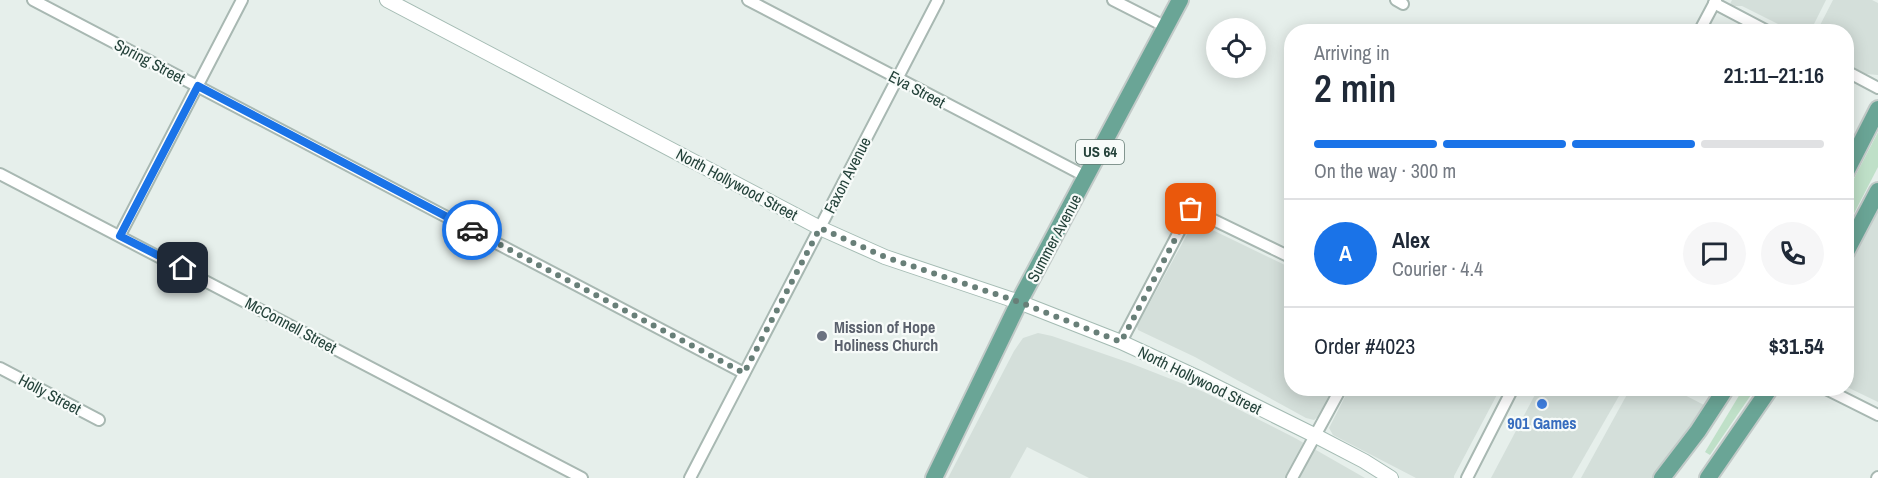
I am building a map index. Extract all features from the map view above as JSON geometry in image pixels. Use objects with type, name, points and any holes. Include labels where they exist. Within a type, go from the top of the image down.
[{"type":"main road","name":"North Hollywood Street","points":[[387,0],[820,228],[885,257],[1019,302],[1121,342],[1201,378],[1364,461],[1391,478]]},
{"type":"main road","name":"Summer Avenue","points":[[934,478],[1019,302],[1180,0]]},
{"type":"main road","points":[[1854,156],[1878,109]]},
{"type":"main road","points":[[1854,237],[1878,191]]},
{"type":"main road","points":[[1662,478],[1698,431],[1721,396]]},
{"type":"main road","points":[[1708,478],[1764,396]]},
{"type":"street","name":"Spring Street","points":[[33,0],[744,373]]},
{"type":"street","points":[[120,236],[242,0]]},
{"type":"street","name":"Eva Street","points":[[748,0],[1087,177]]},
{"type":"street","name":"Faxon Avenue","points":[[690,478],[938,0]]},
{"type":"street","points":[[1113,0],[1166,27]]},
{"type":"street","points":[[1703,24],[1715,2],[1755,24]]},
{"type":"street","points":[[1854,76],[1878,88]]},
{"type":"street","name":"McConnell Street","points":[[0,174],[582,478]]},
{"type":"street","points":[[1121,342],[1191,209],[1284,254]]},
{"type":"street","name":"Holly Street","points":[[0,368],[99,420]]},
{"type":"street","points":[[1292,478],[1337,396]]},
{"type":"street","points":[[1467,478],[1509,396]]},
{"type":"street","points":[[1840,396],[1878,415]]},
{"type":"shaded area","points":[[1732,0],[1826,0],[1814,24],[1778,24],[1742,6],[1730,4]]},
{"type":"shaded area","points":[[1833,0],[1872,0],[1878,3],[1878,75],[1866,74],[1854,68],[1854,24],[1821,24]]},
{"type":"shaded area","points":[[1878,210],[1878,402],[1854,390],[1854,254]]},
{"type":"shaded area","points":[[1198,223],[1284,265],[1284,396],[1329,396],[1319,416],[1314,420],[1306,418],[1195,357],[1138,330],[1137,326],[1194,224]]},
{"type":"shaded area","points":[[1038,333],[1130,363],[1204,392],[1295,438],[1365,478],[1089,478],[1027,447],[1010,478],[948,478],[1014,351],[1023,338]]},
{"type":"shaded area","points":[[1345,396],[1496,396],[1454,478],[1416,478],[1333,435],[1329,428]]},
{"type":"shaded area","points":[[1534,396],[1619,396],[1572,478],[1491,478]]},
{"type":"shaded area","points":[[1626,396],[1687,396],[1706,406],[1653,478],[1581,478]]},
{"type":"green space","points":[[1878,132],[1878,167],[1854,213],[1854,178]]},
{"type":"green space","points":[[1739,396],[1750,396],[1710,455],[1705,452]]},
{"type":"way so far","points":[[472,230],[744,373],[820,228],[885,257],[1019,302],[1121,342],[1191,209]]},
{"type":"place","name":"Mission of Hope Holiness Church","points":[[822,336]]},
{"type":"place","name":"901 Games","points":[[1542,404]]},
{"type":"route","points":[[183,268],[120,236],[198,86],[472,230]]}]
